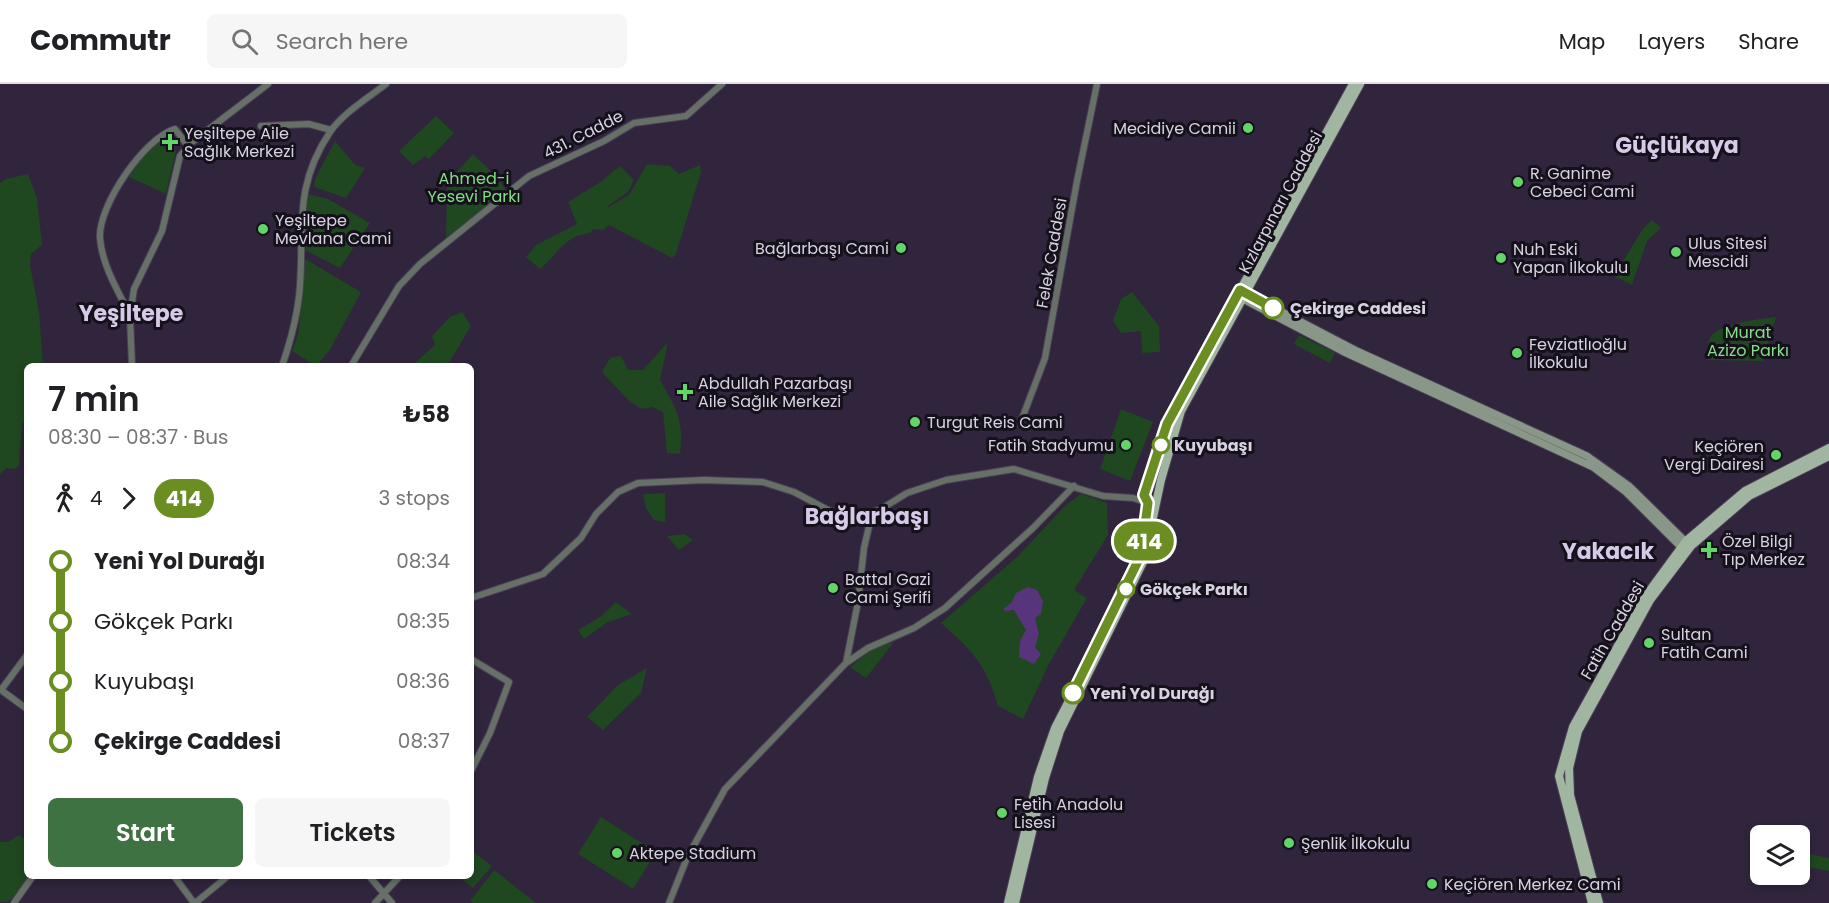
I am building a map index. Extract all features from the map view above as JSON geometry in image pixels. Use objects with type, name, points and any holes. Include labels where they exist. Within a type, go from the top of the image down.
[{"type":"main road","name":"Kızlarpınarı Caddesi","points":[[1015,903],[1045,777],[1060,731],[1144,560],[1157,498],[1181,411],[1353,84]]},
{"type":"main road","name":"Kızlarpınarı Caddesi","points":[[1146,492],[1167,424],[1360,84]]},
{"type":"main road","points":[[1241,294],[1357,351],[1587,456],[1629,486],[1686,546]]},
{"type":"main road","name":"Fatih Caddesi","points":[[1592,903],[1559,776],[1573,727],[1657,579],[1686,546],[1745,491],[1829,448]]},
{"type":"main road","name":"Fatih Caddesi","points":[[1599,903],[1570,795],[1572,746],[1578,731],[1650,600],[1686,546],[1749,496],[1829,456]]},
{"type":"main road","points":[[1008,903],[1038,777],[1048,747],[1055,728],[1141,555],[1148,503],[1144,499],[1146,492],[1154,492],[1157,498],[1154,502],[1148,503]]},
{"type":"street","points":[[132,363],[130,316],[134,289],[162,231],[180,156],[188,146],[268,84]]},
{"type":"street","points":[[283,363],[294,329],[300,286],[302,212],[306,179],[331,130],[386,84]]},
{"type":"street","name":"431. Cadde","points":[[353,363],[399,286],[420,264],[529,177],[604,141],[634,123],[686,116],[722,84]]},
{"type":"street","name":"Felek Caddesi","points":[[1020,424],[1046,358],[1097,84]]},
{"type":"street","points":[[261,126],[309,124],[331,130]]},
{"type":"street","points":[[130,316],[107,267],[100,239],[101,224],[139,155],[158,137],[175,129],[188,146]]},
{"type":"street","points":[[474,597],[543,574],[581,538],[596,514],[618,492],[638,483],[704,480],[763,482],[794,492],[844,515],[857,518],[907,493],[946,480],[996,470],[1014,469],[1103,496],[1133,498],[1148,503]]},
{"type":"street","points":[[1074,486],[1103,492],[1146,492]]},
{"type":"street","points":[[669,903],[687,858],[725,789],[846,663],[868,648],[914,628],[945,608],[1033,528],[1074,486]]},
{"type":"street","points":[[846,663],[870,522],[867,515]]},
{"type":"street","points":[[24,659],[0,690],[24,707]]},
{"type":"street","points":[[474,661],[509,682],[508,690],[474,764]]},
{"type":"street","points":[[14,903],[31,879]]},
{"type":"street","points":[[176,879],[194,903],[224,879]]},
{"type":"street","points":[[372,879],[392,903]]},
{"type":"street","points":[[375,903],[397,879]]},
{"type":"green space","points":[[436,116],[454,133],[429,159],[425,156],[413,165],[399,151]]},
{"type":"green space","points":[[162,137],[165,149],[176,151],[166,194],[129,177],[143,156]]},
{"type":"green space","points":[[335,141],[355,165],[365,168],[346,198],[314,187],[315,179]]},
{"type":"green space","name":"Ahmed-i Yesevi Parkı","points":[[473,154],[497,177],[506,191],[446,241],[447,183]]},
{"type":"green space","points":[[647,164],[670,166],[679,174],[700,165],[701,172],[676,254],[672,258],[609,225],[603,230],[593,229],[590,233],[574,238],[562,246],[540,269],[526,257],[536,245],[577,224],[568,202],[599,183],[620,166],[634,180],[628,192],[607,208],[629,195]]},
{"type":"green space","points":[[28,174],[37,198],[42,245],[31,254],[30,265],[39,312],[43,363],[24,363],[24,421],[19,466],[15,469],[7,468],[0,474],[0,183],[6,179]]},
{"type":"green space","points":[[307,194],[328,199],[370,223],[340,268],[305,250]]},
{"type":"green space","points":[[1652,220],[1661,228],[1647,241],[1632,285],[1614,276],[1642,230]]},
{"type":"green space","points":[[305,259],[361,292],[330,350],[319,363],[311,363],[292,351],[298,335]]},
{"type":"green space","points":[[1132,292],[1159,326],[1160,352],[1142,353],[1141,331],[1121,333],[1113,321],[1121,299]]},
{"type":"green space","points":[[462,312],[471,326],[449,363],[414,363],[435,345],[432,336],[450,317]]},
{"type":"green space","name":"Murat Azizo Parkı","points":[[1776,317],[1763,361],[1707,360],[1709,340],[1719,330],[1739,323]]},
{"type":"green space","points":[[1299,335],[1335,353],[1330,363],[1294,344]]},
{"type":"green space","points":[[668,342],[660,380],[678,415],[681,432],[680,454],[667,453],[663,412],[652,407],[642,409],[630,402],[602,372],[610,358],[621,356],[628,370],[643,370]]},
{"type":"green space","name":"Fatih Stadyumu","points":[[1121,409],[1153,422],[1130,481],[1100,469]]},
{"type":"green space","points":[[665,493],[665,522],[654,520],[646,508],[643,494]]},
{"type":"green space","points":[[1081,494],[1107,503],[1108,535],[1074,590],[1087,598],[1049,664],[1023,719],[998,706],[989,680],[977,660],[941,623],[1017,557],[1067,504]]},
{"type":"green space","points":[[685,534],[693,540],[679,550],[667,536]]},
{"type":"green space","points":[[616,602],[632,614],[608,622],[584,639],[578,630],[600,617]]},
{"type":"green space","points":[[894,642],[866,678],[850,667],[872,649]]},
{"type":"green space","points":[[647,668],[641,693],[603,730],[587,717],[618,685]]},
{"type":"green space","name":"Aktepe Stadium","points":[[601,817],[656,852],[633,889],[578,854]]},
{"type":"green space","points":[[19,835],[24,839],[24,879],[27,879],[15,897],[7,902],[0,902],[0,842],[8,842]]},
{"type":"green space","points":[[474,852],[492,866],[473,888],[462,879],[474,879]]},
{"type":"green space","points":[[1810,854],[1829,858],[1829,871],[1810,867]]},
{"type":"green space","points":[[494,870],[536,903],[473,903],[470,901]]},
{"type":"shaded area","points":[[1028,587],[1037,590],[1043,601],[1041,614],[1035,618],[1039,634],[1035,647],[1041,654],[1034,664],[1019,657],[1020,641],[1026,630],[1014,610],[1003,609],[1012,602],[1016,593]]},
{"type":"bus line","name":"414","points":[[1073,693],[1141,555],[1148,503],[1144,495],[1148,491],[1167,424],[1240,290],[1273,308]]},
{"type":"place","name":"Mecidiye Camii","points":[[1248,128]]},
{"type":"place","name":"Yeşiltepe Aile Sağlık Merkezi","points":[[170,142]]},
{"type":"place","name":"R. Ganime Cebeci Cami","points":[[1518,182]]},
{"type":"place","name":"Yeşiltepe Mevlana Cami","points":[[263,229]]},
{"type":"place","name":"Bağlarbaşı Cami","points":[[901,248]]},
{"type":"place","name":"Ulus Sitesi Mescidi","points":[[1676,252]]},
{"type":"place","name":"Nuh Eski Yapan İlkokulu","points":[[1501,258]]},
{"type":"place","name":"Çekirge Caddesi","points":[[1273,308]]},
{"type":"place","name":"Fevziatlıoğlu İlkokulu","points":[[1517,353]]},
{"type":"place","name":"Abdullah Pazarbaşı Aile Sağlık Merkezi","points":[[685,392]]},
{"type":"place","name":"Turgut Reis Cami","points":[[915,422]]},
{"type":"place","name":"Fatih Stadyumu","points":[[1126,445]]},
{"type":"place","name":"Kuyubaşı","points":[[1161,445]]},
{"type":"place","name":"Keçiören Vergi Dairesi","points":[[1776,455]]},
{"type":"place","name":"Özel Bilgi Tıp Merkez","points":[[1709,550]]},
{"type":"place","name":"Battal Gazi Cami Şerifi","points":[[833,588]]},
{"type":"place","name":"Gökçek Parkı","points":[[1126,589]]},
{"type":"place","name":"Sultan Fatih Cami","points":[[1649,643]]},
{"type":"place","name":"Yeni Yol Durağı","points":[[1073,693]]},
{"type":"place","name":"Fetih Anadolu Lisesi","points":[[1002,813]]},
{"type":"place","name":"Şenlik İlkokulu","points":[[1289,843]]},
{"type":"place","name":"Aktepe Stadium","points":[[617,853]]},
{"type":"place","name":"Keçiören Merkez Cami","points":[[1432,884]]},
{"type":"district","name":"Güçlükaya","points":[[1677,145]]},
{"type":"district","name":"Yeşiltepe","points":[[131,313]]},
{"type":"district","name":"Bağlarbaşı","points":[[867,516]]},
{"type":"district","name":"Yakacık","points":[[1608,551]]}]
